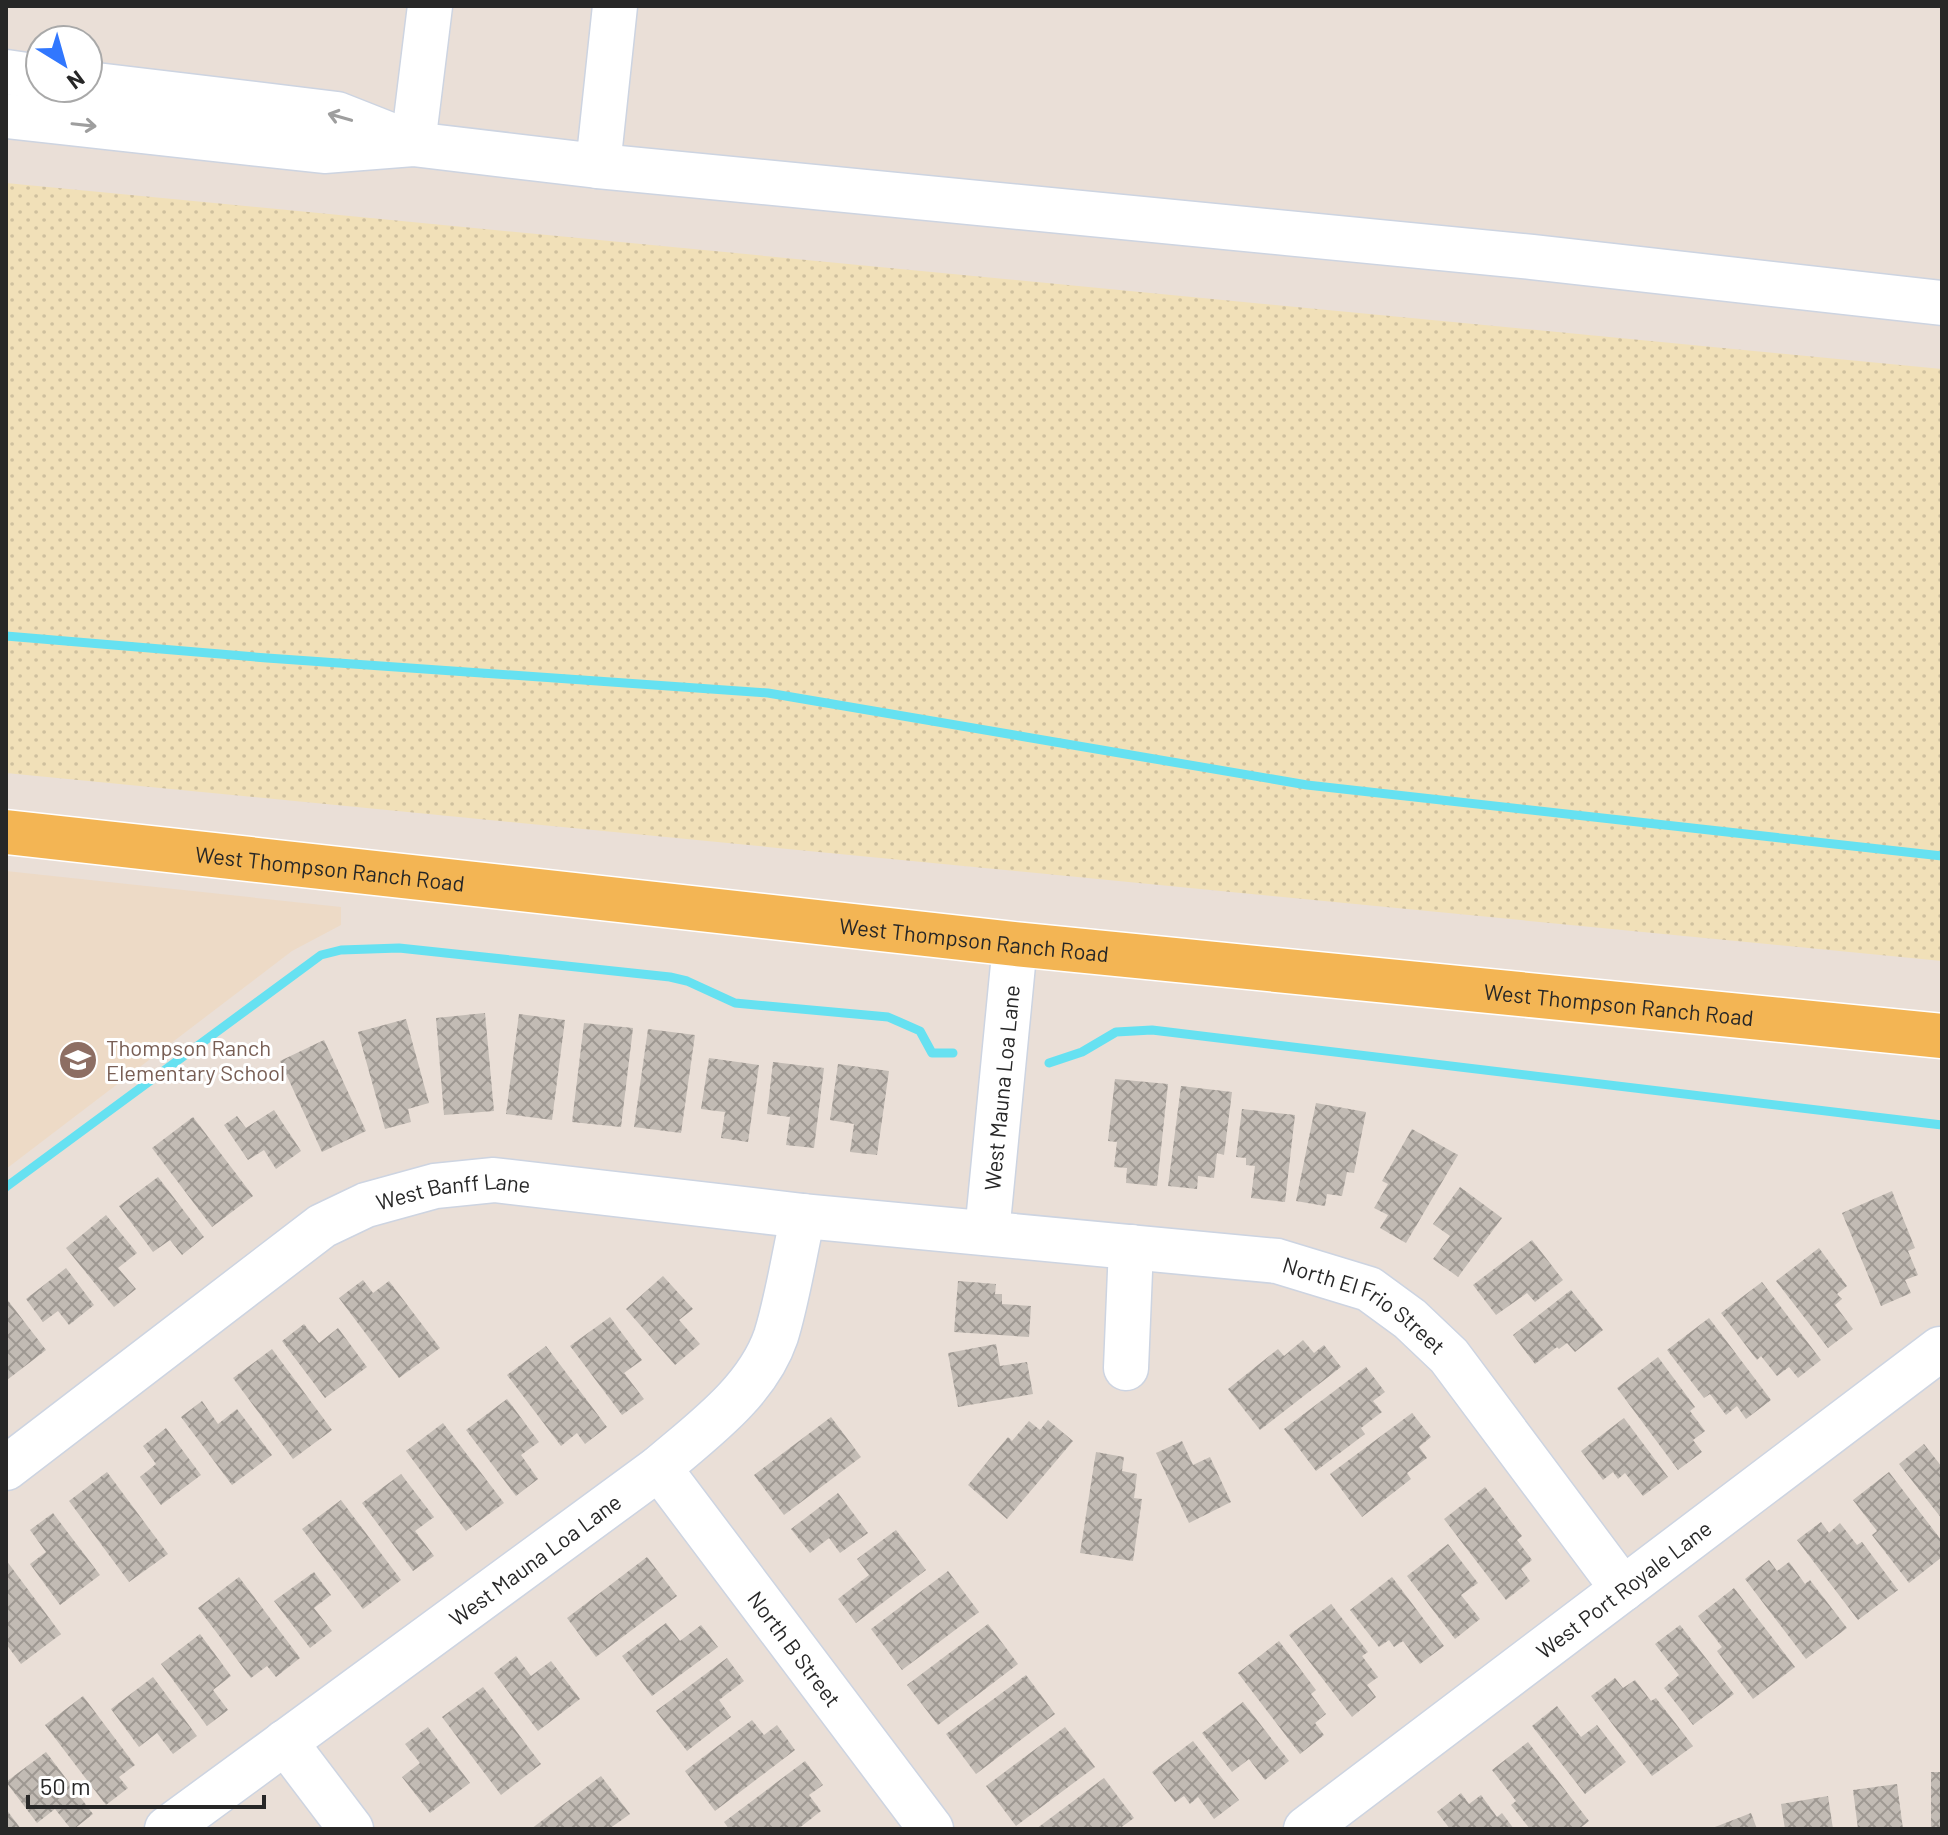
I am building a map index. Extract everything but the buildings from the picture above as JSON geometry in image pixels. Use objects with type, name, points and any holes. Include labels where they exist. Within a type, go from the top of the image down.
[{"type":"main road","name":"West Thompson Ranch Road","points":[[6,832],[1015,944],[1942,1036]]},
{"type":"street","points":[[413,144],[430,6]]},
{"type":"street","points":[[598,166],[615,6]]},
{"type":"street","points":[[104,86],[337,114],[413,144]]},
{"type":"street","points":[[6,116],[324,151],[413,144],[598,166],[1532,257],[1942,303]]},
{"type":"street","name":"West Mauna Loa Lane","points":[[987,1233],[1015,944]]},
{"type":"street","name":"West Banff Lane","points":[[6,1468],[322,1226],[366,1205],[435,1186],[494,1180],[803,1216],[987,1233]]},
{"type":"street","name":"West Mauna Loa Lane","points":[[167,1829],[659,1468],[730,1406],[756,1374],[775,1338],[803,1216]]},
{"type":"street","name":"North El Frio Street","points":[[987,1233],[1277,1261],[1369,1289],[1410,1319],[1449,1356],[1623,1589]]},
{"type":"street","points":[[1126,1368],[1131,1247]]},
{"type":"street","name":"West Port Royale Lane","points":[[1306,1829],[1941,1351]]},
{"type":"street","name":"North B Street","points":[[659,1468],[931,1829]]},
{"type":"street","points":[[285,1742],[351,1829]]},
{"type":"shaded area","name":"Thompson Ranch Elementary School","points":[[6,871],[341,907],[341,925],[292,951],[6,1169]]},
{"type":"sand","points":[[6,183],[1942,369],[1942,961],[6,773]]},
{"type":"waterway","points":[[6,636],[267,658],[768,693],[1307,785],[1942,856]]},
{"type":"waterway","points":[[6,1187],[321,955],[341,950],[399,948],[670,977],[687,981],[735,1003],[888,1017],[920,1031],[932,1053],[953,1053]]},
{"type":"waterway","points":[[1049,1063],[1082,1052],[1116,1032],[1152,1030],[1942,1125]]},
{"type":"place","name":"Thompson Ranch Elementary School","points":[[78,1060]]}]
